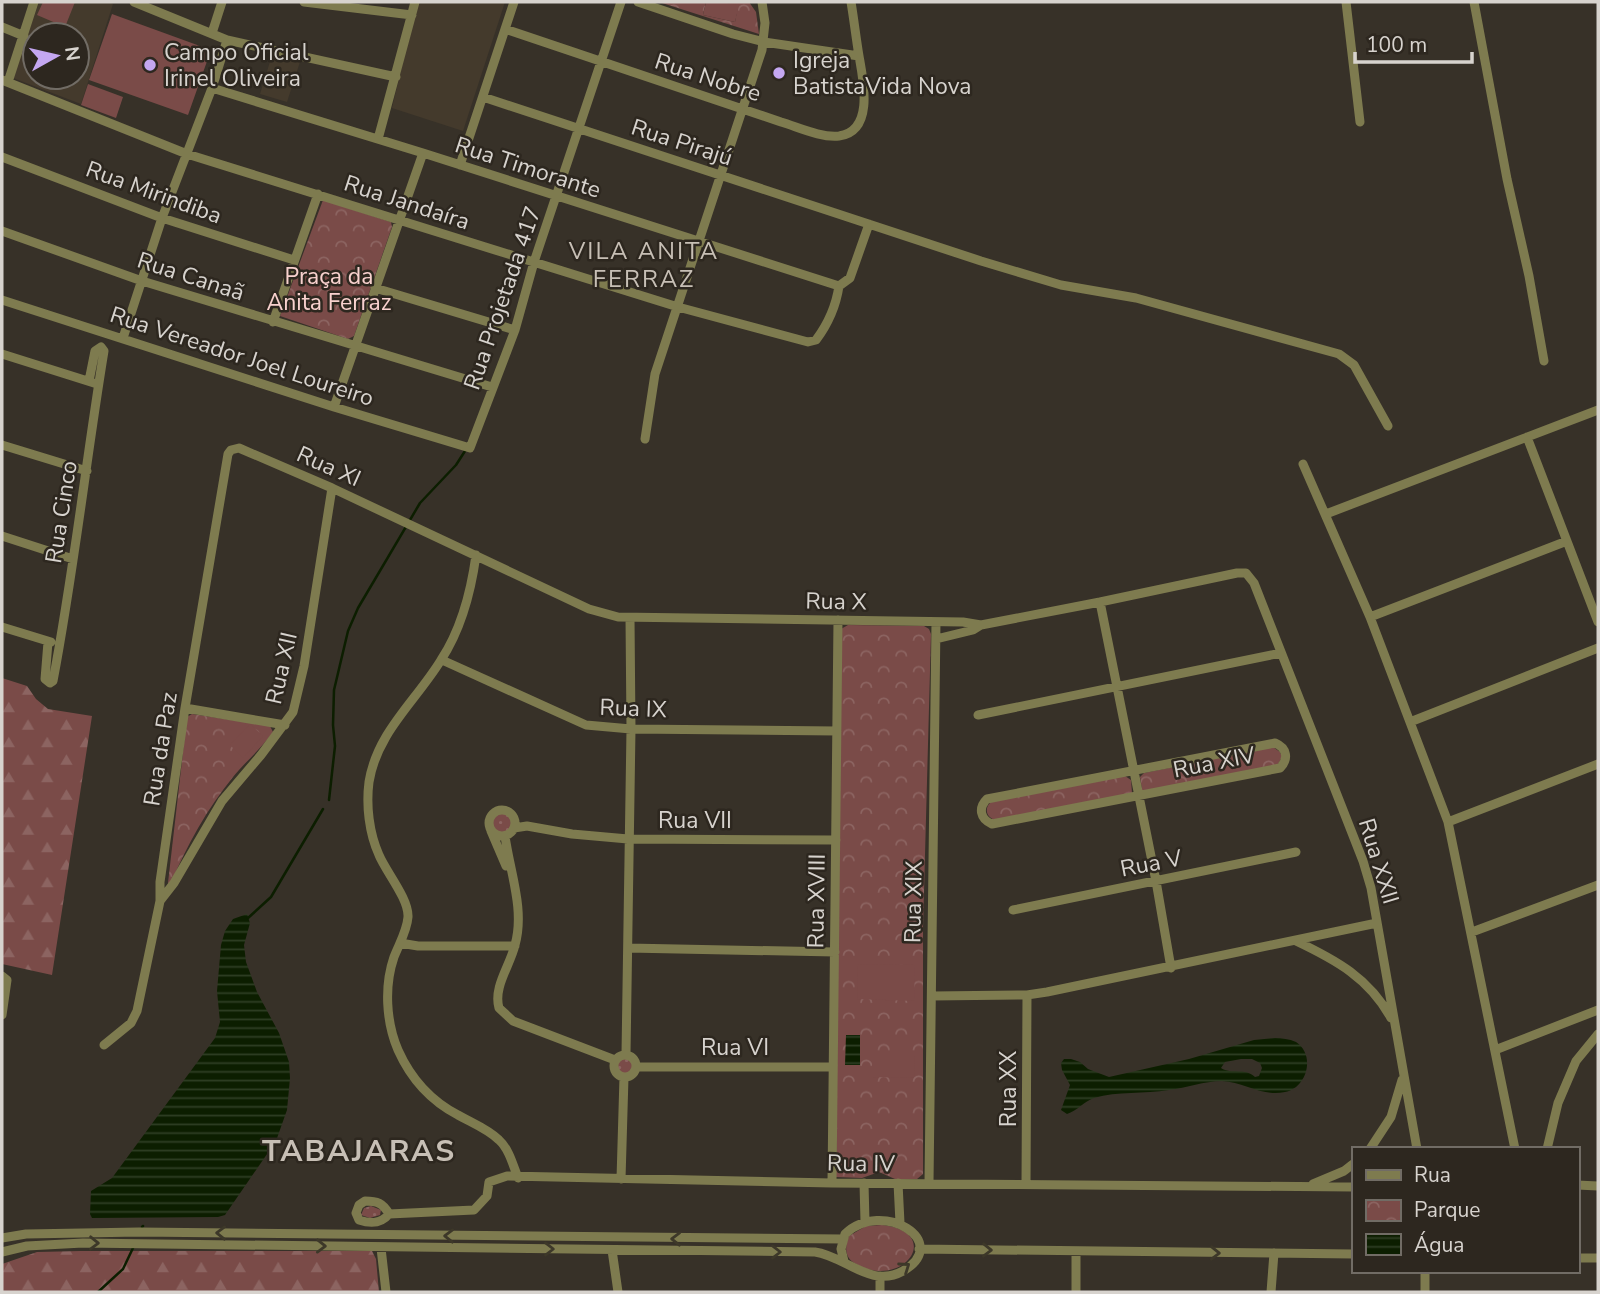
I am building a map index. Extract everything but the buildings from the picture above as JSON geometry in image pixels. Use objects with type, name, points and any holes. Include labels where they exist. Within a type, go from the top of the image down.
[{"type":"street","points":[[28,21],[34,2]]},
{"type":"street","points":[[134,2],[227,40],[396,77]]},
{"type":"street","points":[[212,33],[222,2]]},
{"type":"street","points":[[304,2],[412,15]]},
{"type":"street","points":[[378,139],[415,2]]},
{"type":"street","points":[[460,165],[514,2]]},
{"type":"street","name":"Rua Projetada 417","points":[[470,448],[515,330],[534,262],[621,2]]},
{"type":"street","points":[[638,2],[733,34],[859,56]]},
{"type":"street","points":[[645,439],[655,374],[764,41],[762,2]]},
{"type":"street","name":"Rua Nobre","points":[[505,29],[781,122],[838,136],[849,133],[860,121],[864,102],[864,83],[851,2]]},
{"type":"street","points":[[1346,2],[1360,122]]},
{"type":"street","points":[[1474,2],[1545,361]]},
{"type":"street","points":[[2,27],[21,35]]},
{"type":"street","points":[[123,338],[162,218],[212,88],[227,40]]},
{"type":"street","points":[[5,81],[21,43]]},
{"type":"street","name":"Rua Jandaíra","points":[[5,81],[187,154],[678,307],[808,342],[816,340],[823,330],[836,285]]},
{"type":"street","name":"Rua Timorante","points":[[212,88],[836,285]]},
{"type":"street","name":"Rua Pirajú","points":[[483,97],[1060,285],[1136,298],[1339,354],[1354,365],[1388,426]]},
{"type":"street","points":[[334,407],[423,153]]},
{"type":"street","name":"Rua Mirindiba","points":[[2,157],[162,218],[294,261]]},
{"type":"street","points":[[273,322],[318,194]]},
{"type":"street","points":[[836,285],[850,278],[869,224]]},
{"type":"street","name":"Rua Canaã","points":[[2,230],[142,281],[492,387]]},
{"type":"street","points":[[375,288],[515,330]]},
{"type":"street","name":"Rua Vereador Joel Loureiro","points":[[2,300],[470,448]]},
{"type":"street","name":"Rua Cinco","points":[[2,354],[94,383],[87,471],[60,645],[52,681],[47,683],[48,642]]},
{"type":"street","points":[[1326,514],[1598,410]]},
{"type":"street","points":[[1527,438],[1598,622]]},
{"type":"street","points":[[2,445],[87,471]]},
{"type":"street","name":"Rua XI","points":[[235,448],[243,448],[409,524]]},
{"type":"street","name":"Rua da Paz","points":[[104,1045],[131,1023],[138,1011],[160,901],[160,882],[185,708],[228,454],[235,448]]},
{"type":"street","points":[[1303,464],[1370,617],[1448,822],[1516,1147]]},
{"type":"street","name":"Rua XII","points":[[160,901],[174,883],[222,801],[293,712],[299,696],[332,488]]},
{"type":"street","name":"Rua X","points":[[409,524],[589,609],[630,618],[838,620],[981,625],[1242,572],[1250,577],[1259,597]]},
{"type":"street","points":[[2,536],[73,559]]},
{"type":"street","points":[[1370,617],[1567,541]]},
{"type":"street","points":[[476,555],[468,600],[442,660],[384,736],[369,783],[368,806],[375,843],[407,908],[408,919],[389,976],[388,999],[394,1040],[402,1059],[421,1087],[437,1102],[491,1133],[501,1142],[518,1178]]},
{"type":"street","name":"Rua XXII","points":[[1259,597],[1363,860],[1377,923],[1417,1147]]},
{"type":"street","points":[[1100,602],[1135,770],[1171,968]]},
{"type":"street","points":[[626,1054],[630,618]]},
{"type":"street","name":"Rua XVIII","points":[[832,1183],[838,620]]},
{"type":"street","name":"Rua XIX","points":[[929,1183],[936,622]]},
{"type":"street","points":[[936,639],[972,630],[981,625]]},
{"type":"street","points":[[2,627],[60,645]]},
{"type":"street","points":[[1410,722],[1598,648]]},
{"type":"street","points":[[978,715],[1281,653]]},
{"type":"street","name":"Rua IX","points":[[442,660],[577,722],[631,729],[837,731]]},
{"type":"street","points":[[185,708],[285,725]]},
{"type":"street","name":"Rua XIV","points":[[1275,743],[1280,745],[1286,754],[1286,760],[1280,768],[1139,796],[992,824],[983,818],[981,813],[983,803],[987,799],[1135,770],[1275,743]]},
{"type":"street","points":[[1448,822],[1598,764]]},
{"type":"street","points":[[511,873],[500,855],[488,823],[493,813],[504,810],[555,831]]},
{"type":"street","points":[[511,814],[515,821],[514,828]]},
{"type":"street","points":[[491,831],[498,836],[505,836],[514,828],[555,831]]},
{"type":"street","name":"Rua VII","points":[[555,831],[628,839],[836,840]]},
{"type":"street","points":[[505,836],[518,911],[515,946],[498,992],[497,1000],[502,1013],[513,1021],[615,1060]]},
{"type":"street","name":"Rua V","points":[[1013,910],[1296,852]]},
{"type":"street","points":[[1472,932],[1598,885]]},
{"type":"street","points":[[932,996],[1027,996],[1377,923]]},
{"type":"street","points":[[1296,941],[1348,968],[1368,985],[1395,1026]]},
{"type":"street","points":[[400,943],[418,946],[515,946]]},
{"type":"street","points":[[628,948],[835,952]]},
{"type":"street","points":[[2,976],[7,980],[2,1012]]},
{"type":"street","name":"Rua XX","points":[[1026,1184],[1027,996]]},
{"type":"street","points":[[1494,1050],[1598,1010]]},
{"type":"street","points":[[1547,1147],[1558,1103],[1576,1061],[1598,1034]]},
{"type":"street","points":[[626,1054],[635,1060],[636,1067],[634,1073],[624,1077],[615,1071],[615,1060],[626,1054]]},
{"type":"street","name":"Rua VI","points":[[636,1067],[833,1067]]},
{"type":"street","points":[[1371,1147],[1391,1117],[1403,1074]]},
{"type":"street","points":[[621,1179],[624,1077]]},
{"type":"street","points":[[1308,1186],[1344,1171],[1352,1165]]},
{"type":"street","name":"Rua IV","points":[[389,1214],[474,1210],[487,1196],[489,1182],[504,1177],[832,1183],[1352,1187]]},
{"type":"street","points":[[864,1183],[865,1222]]},
{"type":"street","points":[[898,1183],[900,1223]]},
{"type":"street","points":[[1579,1185],[1598,1186]]},
{"type":"street","points":[[2,1252],[18,1247],[48,1244],[815,1252],[844,1261],[863,1273],[880,1276],[902,1271],[916,1259],[919,1249],[914,1233],[900,1223],[865,1222],[849,1230],[843,1239],[841,1249],[844,1261]]},
{"type":"street","points":[[2,1238],[48,1233],[843,1239]]},
{"type":"street","points":[[48,1233],[48,1244]]},
{"type":"street","points":[[355,1235],[356,1247]]},
{"type":"street","points":[[386,1292],[386,1248],[391,1235]]},
{"type":"street","points":[[919,1249],[1352,1254]]},
{"type":"street","points":[[612,1250],[618,1292]]},
{"type":"street","points":[[1076,1251],[1076,1292]]},
{"type":"street","points":[[1271,1292],[1274,1253]]},
{"type":"street","points":[[1579,1258],[1598,1258]]},
{"type":"street","points":[[1425,1273],[1425,1292]]},
{"type":"street","points":[[880,1276],[880,1292]]},
{"type":"shaded area","points":[[39,2],[113,4],[91,73],[91,21],[32,21]]},
{"type":"shaded area","points":[[417,2],[505,2],[463,131],[392,108]]},
{"type":"shaded area","points":[[21,55],[21,81],[13,78]]},
{"type":"shaded area","points":[[272,55],[300,62],[287,102],[260,94]]},
{"type":"shaded area","points":[[47,91],[85,91],[81,104]]},
{"type":"green space","points":[[43,2],[75,2],[67,21],[51,21],[37,15]]},
{"type":"green space","points":[[659,2],[706,2],[703,15],[735,22],[738,6],[722,2],[749,2],[756,12],[759,34]]},
{"type":"green space","points":[[706,2],[739,5],[735,22],[703,15]]},
{"type":"green space","name":"Campo Oficial Irinel Oliveira","points":[[112,14],[211,50],[188,115],[91,81]]},
{"type":"green space","points":[[91,85],[123,97],[116,118],[81,105],[86,91],[91,91]]},
{"type":"green space","name":"Praça da Anita Ferraz","points":[[323,200],[391,222],[392,227],[354,336],[348,339],[280,316]]},
{"type":"green space","points":[[848,625],[924,626],[931,634],[923,928],[923,1174],[917,1179],[895,1179],[879,1172],[862,1178],[836,1177],[841,629]]},
{"type":"green space","points":[[2,678],[27,686],[36,699],[48,709],[92,716],[52,975],[2,964]]},
{"type":"green space","points":[[192,714],[270,726],[273,732],[215,802],[191,841],[171,883],[168,883],[187,717]]},
{"type":"green space","points":[[250,724],[263,736],[243,758],[230,745]]},
{"type":"green space","points":[[1273,747],[1282,757],[1277,766],[1145,793],[1142,790],[1140,777],[1144,773]]},
{"type":"green space","points":[[1125,776],[1131,780],[1132,793],[995,820],[987,812],[991,802]]},
{"type":"green space","points":[[502,812],[510,815],[513,823],[510,831],[502,834],[494,831],[491,823],[494,815]]},
{"type":"green space","points":[[858,964],[915,965],[914,1001],[857,999]]},
{"type":"green space","points":[[625,1056],[632,1059],[635,1066],[632,1073],[625,1076],[618,1073],[615,1066],[618,1059]]},
{"type":"green space","points":[[872,1056],[915,1056],[914,1078],[872,1077]]},
{"type":"green space","points":[[371,1206],[381,1210],[380,1215],[370,1218],[361,1215],[364,1208]]},
{"type":"green space","points":[[882,1225],[901,1230],[911,1238],[914,1248],[910,1257],[889,1270],[873,1270],[852,1262],[846,1252],[849,1236],[866,1226]]},
{"type":"green space","points":[[372,1251],[376,1259],[379,1292],[2,1292],[2,1264],[37,1252]]},
{"type":"water","points":[[247,914],[250,923],[244,945],[246,962],[257,992],[279,1033],[289,1062],[287,1110],[276,1141],[225,1215],[92,1218],[91,1191],[112,1178],[215,1038],[220,1022],[217,991],[221,945],[225,931],[233,919]]},
{"type":"water","points":[[846,1035],[860,1035],[860,1065],[845,1065]]},
{"type":"water","points":[[1275,1038],[1296,1042],[1306,1055],[1307,1062],[1299,1084],[1285,1092],[1269,1093],[1230,1082],[1215,1081],[1169,1090],[1103,1096],[1090,1100],[1067,1114],[1061,1110],[1070,1085],[1062,1070],[1061,1063],[1064,1059],[1080,1062],[1088,1069],[1109,1077],[1189,1059],[1254,1040]],"holes":[[[1252,1059],[1260,1063],[1262,1068],[1259,1076],[1221,1068],[1225,1062]]]},
{"type":"waterway","points":[[329,800],[335,746],[334,690],[348,631],[358,608],[420,503],[456,465],[465,451]]},
{"type":"waterway","points":[[248,918],[271,897],[323,809]]},
{"type":"waterway","points":[[98,1292],[123,1269],[133,1248]]},
{"type":"place","name":"Campo Oficial Irinel Oliveira","points":[[150,65]]},
{"type":"place","name":"Igreja BatistaVida Nova","points":[[779,73]]},
{"type":"district","name":"VILA ANITA FERRAZ","points":[[644,265]]},
{"type":"district","name":"TABAJARAS","points":[[359,1151]]}]
